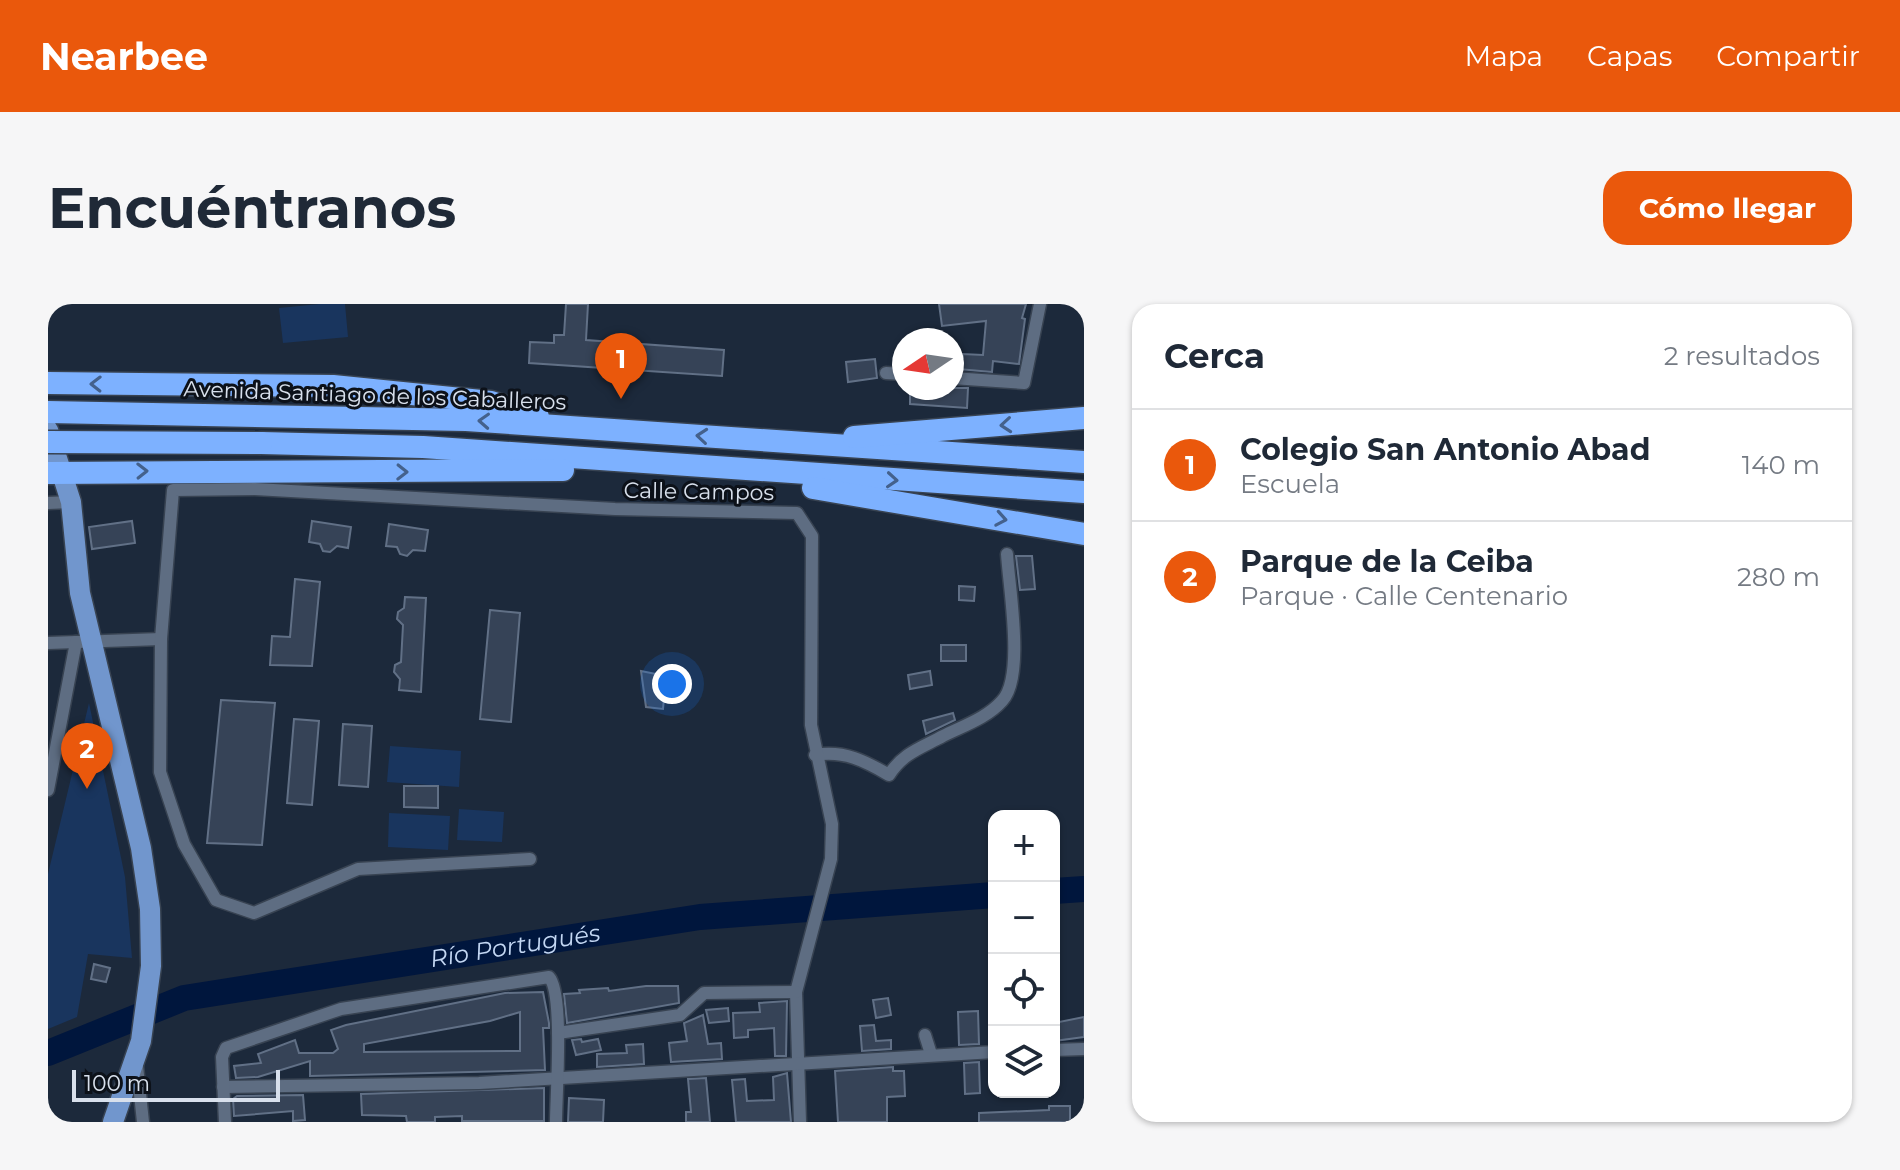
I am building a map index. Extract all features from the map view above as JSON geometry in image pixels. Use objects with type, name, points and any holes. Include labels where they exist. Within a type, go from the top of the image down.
[{"type":"highway","points":[[48,383],[333,386],[491,402],[561,425]]},
{"type":"highway","name":"Avenida Santiago de los Caballeros","points":[[48,412],[466,420],[1084,462]]},
{"type":"highway","points":[[780,443],[1084,418]]},
{"type":"highway","points":[[48,442],[423,447],[607,462],[1084,492]]},
{"type":"highway","points":[[56,473],[553,471],[607,462]]},
{"type":"highway","points":[[758,471],[809,487],[1084,534]]},
{"type":"main road","points":[[48,430],[56,473],[71,502],[84,642],[141,848],[150,909],[151,966],[136,1057],[113,1122]]},
{"type":"street","points":[[964,379],[1024,383],[1040,304]]},
{"type":"street","points":[[886,373],[892,373]]},
{"type":"street","name":"Calle Campos","points":[[161,639],[173,490],[255,489],[615,509],[797,513],[812,536],[811,725],[832,824],[831,859],[796,992],[800,1122]]},
{"type":"street","points":[[48,503],[71,502]]},
{"type":"street","points":[[815,755],[834,751],[864,760],[889,775],[907,753],[980,718],[1000,704],[1008,693],[1014,660],[1007,554]]},
{"type":"street","points":[[48,643],[161,639],[160,772],[184,844],[216,900],[254,913],[358,869],[530,859]]},
{"type":"street","points":[[48,790],[84,642]]},
{"type":"street","points":[[225,1122],[223,1051],[341,1009],[549,977],[555,983],[558,1033],[556,1122]]},
{"type":"street","points":[[558,1033],[680,1015],[704,993],[796,992]]},
{"type":"street","points":[[925,1035],[931,1054]]},
{"type":"street","points":[[1060,1050],[1084,1049]]},
{"type":"street","points":[[223,1087],[556,1078],[988,1052]]},
{"type":"street","points":[[136,1057],[143,1122]]},
{"type":"shaded area","points":[[345,304],[348,337],[283,343],[279,308]]},
{"type":"shaded area","points":[[89,703],[125,877],[132,958],[88,954],[77,1017],[48,1029],[48,874]]},
{"type":"shaded area","points":[[390,746],[461,751],[459,787],[387,782]]},
{"type":"shaded area","points":[[459,809],[504,812],[502,842],[457,840]]},
{"type":"shaded area","points":[[389,813],[450,816],[448,850],[388,847]]},
{"type":"building","points":[[566,304],[588,304],[586,340],[724,350],[722,376],[529,363],[530,342],[554,343],[554,335],[564,335]]},
{"type":"building","points":[[939,304],[1026,304],[1019,364],[993,361],[992,372],[964,370],[964,354],[983,355],[986,321],[942,326]]},
{"type":"building","points":[[875,359],[877,378],[848,382],[846,362]]},
{"type":"building","points":[[964,388],[968,388],[967,408],[910,404],[910,400],[964,400]]},
{"type":"building","points":[[132,521],[135,543],[92,549],[89,527]]},
{"type":"building","points":[[312,521],[351,527],[348,548],[337,546],[330,552],[323,551],[320,544],[309,542]]},
{"type":"building","points":[[389,524],[428,530],[425,551],[413,550],[407,556],[400,554],[397,547],[386,546]]},
{"type":"building","points":[[1016,556],[1032,556],[1035,589],[1020,590]]},
{"type":"building","points":[[295,579],[320,582],[312,666],[270,665],[272,636],[290,637]]},
{"type":"building","points":[[959,586],[975,587],[974,601],[959,600]]},
{"type":"building","points":[[405,597],[426,598],[421,692],[399,690],[400,679],[394,672],[395,665],[401,662],[403,625],[397,619],[398,612],[404,608]]},
{"type":"building","points":[[490,610],[520,613],[511,722],[480,719]]},
{"type":"building","points":[[941,645],[966,645],[966,661],[941,661]]},
{"type":"building","points":[[641,671],[666,676],[663,709],[646,707]]},
{"type":"building","points":[[930,671],[932,685],[910,689],[908,675]]},
{"type":"building","points":[[221,700],[275,703],[262,845],[207,843]]},
{"type":"building","points":[[953,713],[955,720],[926,734],[923,721]]},
{"type":"building","points":[[294,719],[319,721],[312,805],[287,803]]},
{"type":"building","points":[[343,724],[372,726],[368,787],[339,785]]},
{"type":"building","points":[[404,786],[438,786],[438,808],[404,807]]},
{"type":"building","points":[[94,964],[110,968],[106,982],[91,979]]},
{"type":"building","points":[[678,986],[679,1003],[567,1023],[564,994],[580,993],[579,990],[608,988],[609,991]]},
{"type":"building","points":[[543,992],[549,1023],[549,1028],[543,1028],[545,1070],[310,1076],[310,1061],[258,1077],[236,1078],[234,1066],[261,1063],[258,1054],[295,1040],[299,1053],[333,1053],[338,1049],[331,1030],[505,993]],"holes":[[[520,1012],[520,1051],[364,1052],[364,1044],[490,1021]]]},
{"type":"building","points":[[888,998],[891,1015],[876,1018],[873,1000]]},
{"type":"building","points":[[787,1001],[786,1056],[775,1056],[774,1028],[748,1030],[748,1037],[734,1038],[733,1013],[760,1012],[759,1003]]},
{"type":"building","points":[[728,1008],[729,1021],[709,1023],[706,1010]]},
{"type":"building","points":[[978,1011],[979,1044],[959,1045],[958,1012]]},
{"type":"building","points":[[703,1015],[708,1044],[721,1043],[722,1059],[671,1062],[669,1043],[687,1041],[684,1023]]},
{"type":"building","points":[[1084,1017],[1084,1037],[1060,1040],[1060,1022]]},
{"type":"building","points":[[874,1025],[876,1041],[891,1040],[891,1049],[862,1051],[860,1026]]},
{"type":"building","points":[[581,1039],[582,1042],[598,1039],[601,1050],[576,1055],[572,1040]]},
{"type":"building","points":[[643,1044],[644,1064],[597,1067],[597,1054],[627,1053],[626,1045]]},
{"type":"building","points":[[979,1062],[980,1093],[965,1094],[964,1063]]},
{"type":"building","points":[[893,1067],[893,1071],[904,1071],[905,1096],[887,1097],[887,1122],[838,1122],[835,1071]]},
{"type":"building","points":[[787,1073],[791,1122],[736,1122],[732,1080],[745,1079],[747,1101],[774,1100],[773,1077]]},
{"type":"building","points":[[706,1078],[710,1122],[686,1122],[686,1112],[691,1112],[688,1079]]},
{"type":"building","points":[[544,1088],[544,1121],[462,1121],[462,1116],[435,1117],[435,1122],[407,1122],[406,1116],[362,1115],[361,1094]]},
{"type":"building","points":[[303,1095],[305,1120],[293,1121],[293,1111],[234,1116],[233,1099],[237,1096]]},
{"type":"building","points":[[569,1098],[604,1100],[603,1122],[568,1122]]},
{"type":"building","points":[[1049,1106],[1070,1106],[1070,1122],[979,1122],[979,1113],[1049,1110]]},
{"type":"waterway","name":"Río Portugués","points":[[1060,891],[1084,889]]},
{"type":"waterway","name":"Río Portugués","points":[[48,1053],[184,998],[700,917],[988,895]]},
{"type":"place","name":"Colegio San Antonio Abad","points":[[621,399]]},
{"type":"place","name":"Parque de la Ceiba","points":[[87,789]]}]
